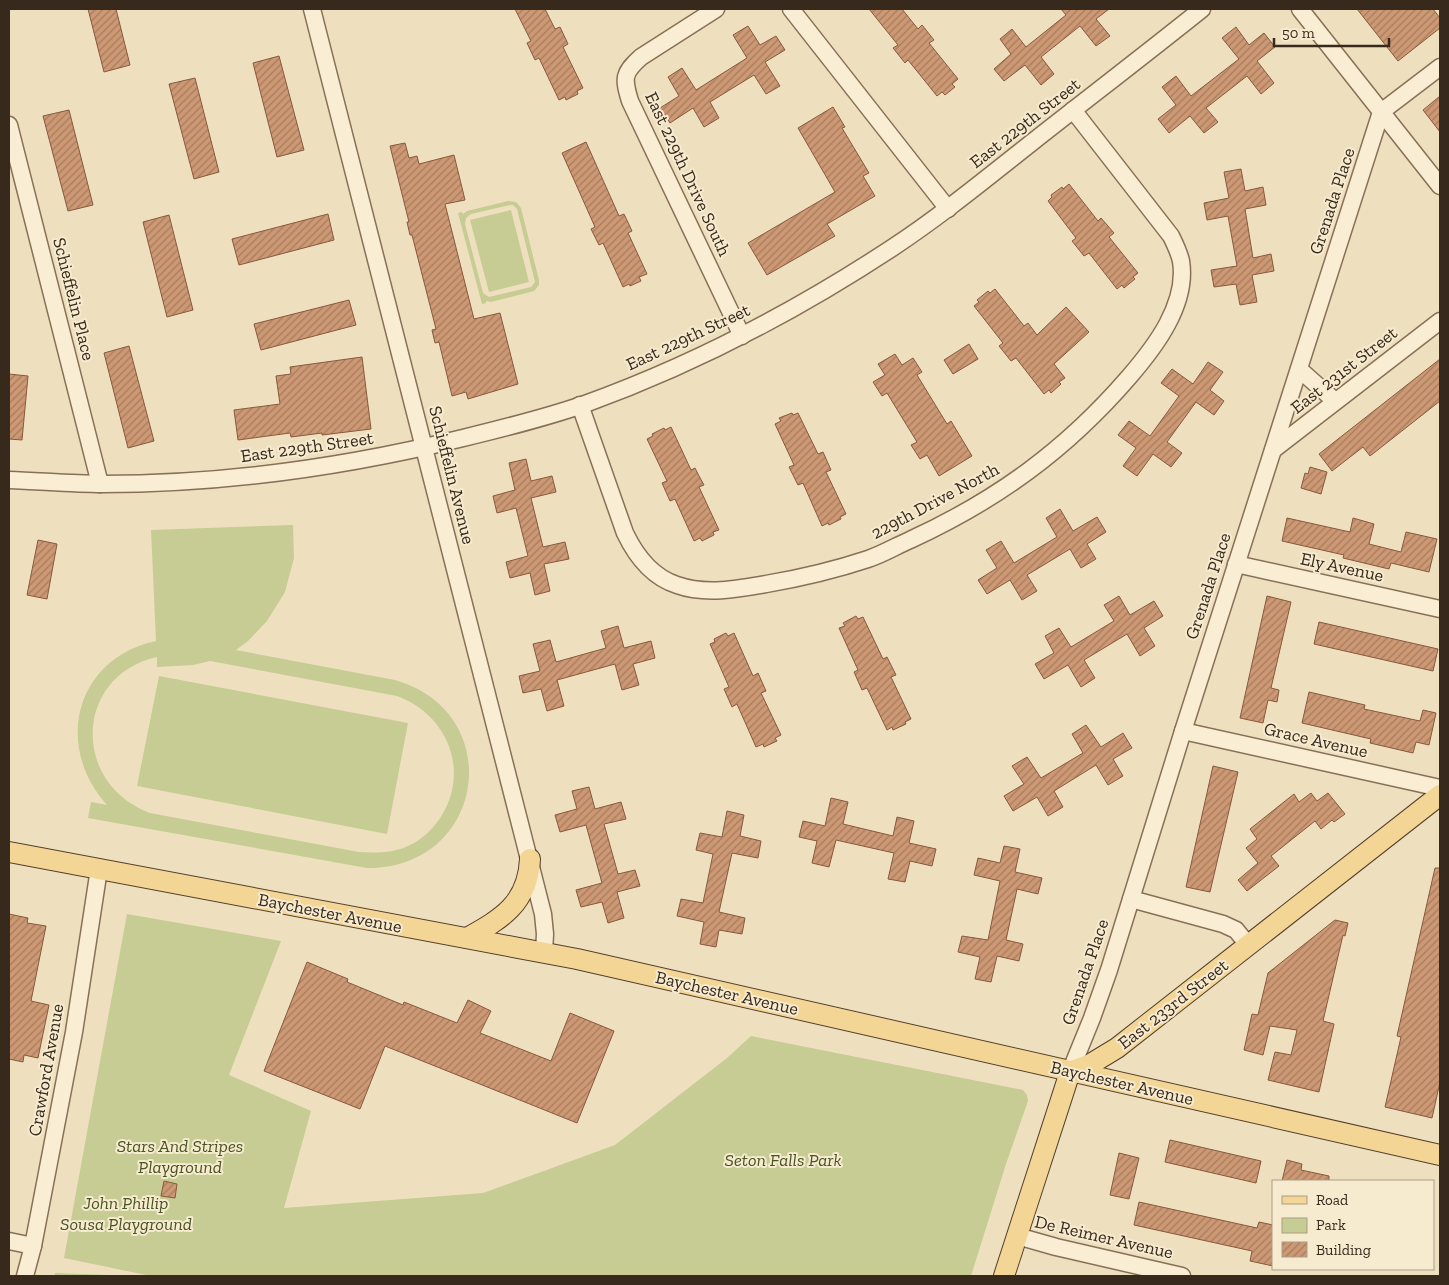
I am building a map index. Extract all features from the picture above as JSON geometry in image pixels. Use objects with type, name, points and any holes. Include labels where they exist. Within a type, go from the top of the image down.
[{"type":"main road","name":"East 233rd Street","points":[[1070,1072],[1089,1065],[1106,1055],[1249,946],[1440,795]]},
{"type":"main road","name":"Baychester Avenue","points":[[9,852],[544,953],[898,1031],[1070,1072],[1440,1155]]},
{"type":"main road","points":[[466,938],[500,919],[510,910],[522,890],[529,870],[530,859]]},
{"type":"main road","points":[[1004,1276],[1070,1072]]},
{"type":"street","name":"Schieffelin Avenue","points":[[312,9],[530,859],[544,921],[544,953]]},
{"type":"street","name":"East 229th Drive South","points":[[716,9],[641,57],[626,73],[625,83],[630,101],[742,336]]},
{"type":"street","points":[[791,9],[948,209]]},
{"type":"street","name":"East 229th Street","points":[[9,480],[100,484],[161,482],[241,477],[314,469],[424,448],[528,422],[580,405],[675,367],[742,336],[852,274],[948,209],[1202,9]]},
{"type":"street","points":[[1300,9],[1440,186]]},
{"type":"street","points":[[1382,112],[1440,67]]},
{"type":"street","name":"229th Drive North","points":[[580,405],[625,533],[633,550],[645,565],[660,577],[676,585],[692,589],[709,590],[752,587],[817,574],[870,558],[927,532],[1001,492],[1040,464],[1111,398],[1161,336],[1176,306],[1180,288],[1182,270],[1171,236],[1073,110]]},
{"type":"street","name":"Grenada Place","points":[[1070,1072],[1092,1018],[1131,899],[1236,564],[1382,112]]},
{"type":"street","name":"Schieffelin Place","points":[[9,125],[100,484]]},
{"type":"street","name":"East 231st Street","points":[[1273,450],[1440,321]]},
{"type":"street","points":[[1299,369],[1335,402]]},
{"type":"street","name":"Ely Avenue","points":[[1236,564],[1440,609]]},
{"type":"street","name":"Grace Avenue","points":[[1183,731],[1440,788]]},
{"type":"street","name":"Crawford Avenue","points":[[26,1276],[74,1032],[99,869]]},
{"type":"street","points":[[1131,899],[1223,924],[1236,930],[1249,946]]},
{"type":"street","name":"De Reimer Avenue","points":[[1017,1236],[1056,1248],[1182,1276]]},
{"type":"street","points":[[9,1241],[33,1246]]},
{"type":"green space","points":[[508,201],[516,202],[521,208],[539,280],[539,285],[534,291],[491,302],[486,301],[486,303],[482,304],[458,213],[462,212],[463,214],[467,211]],"holes":[[[513,205],[517,209],[535,282],[531,287],[489,297],[483,293],[465,224],[466,218],[471,214]]]},
{"type":"green space","points":[[511,210],[529,282],[489,292],[470,220]]},
{"type":"green space","points":[[293,525],[294,558],[285,592],[267,621],[248,641],[236,650],[395,680],[431,697],[455,723],[467,754],[468,786],[458,817],[437,844],[407,862],[367,868],[88,818],[91,802],[107,805],[90,781],[81,756],[78,731],[81,707],[91,685],[107,665],[129,650],[156,641],[151,530]],"holes":[[[157,657],[157,667],[193,665],[210,661],[397,696],[414,704],[429,716],[440,729],[453,761],[454,779],[450,797],[442,815],[427,833],[402,848],[384,852],[359,852],[150,813],[124,798],[106,778],[95,755],[93,731],[98,706],[110,685],[130,668]]]},
{"type":"green space","points":[[159,676],[408,723],[387,834],[137,786]]},
{"type":"green space","name":"Seton Falls Park","points":[[127,914],[281,941],[229,1075],[311,1111],[284,1208],[483,1193],[615,1145],[727,1058],[751,1036],[1023,1090],[1027,1095],[1028,1101],[971,1276],[151,1276],[64,1258]]},
{"type":"green space","points":[[55,1273],[137,1276],[54,1276]]},
{"type":"building","points":[[88,9],[116,9],[130,65],[104,72]]},
{"type":"building","points":[[515,9],[545,9],[555,29],[560,27],[568,44],[563,47],[583,88],[577,91],[578,94],[566,100],[565,97],[559,100],[539,58],[535,60],[527,43],[531,41]]},
{"type":"building","points":[[869,9],[902,9],[918,29],[922,25],[934,40],[929,43],[958,79],[952,84],[955,87],[945,95],[942,92],[937,96],[908,60],[905,63],[893,48],[898,45]]},
{"type":"building","points":[[1061,9],[1109,9],[1096,19],[1110,36],[1096,46],[1080,26],[1041,57],[1054,74],[1041,85],[1025,65],[1004,81],[994,69],[1011,54],[1000,39],[1012,29],[1026,47],[1066,15]]},
{"type":"building","points":[[1357,9],[1433,9],[1440,18],[1440,28],[1398,61]]},
{"type":"building","points":[[748,26],[760,45],[776,36],[785,50],[765,62],[780,86],[766,94],[754,75],[710,102],[719,118],[704,127],[693,108],[670,123],[660,108],[679,96],[668,77],[682,68],[696,90],[747,58],[733,35]]},
{"type":"building","points":[[1236,27],[1249,45],[1264,33],[1275,47],[1257,61],[1274,83],[1261,94],[1247,76],[1206,108],[1218,122],[1204,133],[1190,116],[1169,133],[1158,119],[1176,105],[1162,87],[1176,76],[1191,96],[1239,59],[1222,38]]},
{"type":"building","points":[[279,56],[304,150],[277,157],[253,63]]},
{"type":"building","points":[[195,78],[219,172],[194,179],[169,84]]},
{"type":"building","points":[[1440,96],[1440,132],[1423,110]]},
{"type":"building","points":[[833,107],[845,127],[842,128],[869,173],[863,176],[875,196],[827,224],[835,236],[767,275],[748,243],[835,192],[798,128]]},
{"type":"building","points":[[69,110],[93,205],[68,211],[43,116]]},
{"type":"building","points":[[586,142],[619,216],[624,214],[632,231],[628,233],[647,274],[639,277],[641,281],[630,286],[629,284],[623,287],[603,243],[599,245],[591,229],[595,227],[562,153]]},
{"type":"building","points":[[405,143],[409,158],[417,156],[419,164],[454,155],[465,200],[445,204],[474,319],[500,313],[518,384],[468,399],[466,392],[452,396],[439,342],[435,343],[432,330],[436,329],[412,235],[410,235],[407,222],[409,222],[390,146]]},
{"type":"building","points":[[1241,169],[1245,191],[1263,187],[1266,205],[1245,209],[1253,258],[1271,254],[1274,271],[1252,275],[1257,302],[1240,305],[1236,284],[1214,287],[1211,270],[1237,266],[1228,216],[1207,220],[1204,203],[1229,198],[1224,172]]},
{"type":"building","points":[[1069,184],[1098,221],[1101,218],[1114,233],[1109,237],[1138,273],[1133,277],[1135,279],[1124,288],[1122,285],[1117,289],[1089,253],[1084,256],[1072,241],[1076,238],[1048,201],[1052,197],[1051,195]]},
{"type":"building","points":[[328,214],[334,240],[239,265],[232,239]]},
{"type":"building","points":[[169,215],[193,310],[167,317],[143,222]]},
{"type":"building","points":[[995,289],[1024,326],[1028,323],[1037,335],[1066,307],[1089,332],[1054,364],[1065,378],[1059,382],[1061,384],[1051,393],[1049,390],[1044,394],[1016,358],[1011,361],[999,346],[1003,343],[974,306],[979,302],[977,300],[988,291],[990,293]]},
{"type":"building","points":[[349,300],[356,325],[261,350],[254,324]]},
{"type":"building","points":[[969,344],[978,359],[953,374],[944,360]]},
{"type":"building","points":[[129,346],[154,441],[128,448],[104,353]]},
{"type":"building","points":[[895,354],[902,365],[913,358],[922,372],[917,375],[947,424],[951,421],[972,456],[939,476],[927,455],[920,459],[911,445],[917,442],[887,393],[882,396],[873,382],[885,375],[878,364]]},
{"type":"building","points":[[362,357],[371,429],[291,437],[290,433],[238,440],[234,410],[280,404],[276,376],[291,374],[290,367]]},
{"type":"building","points":[[1440,359],[1440,401],[1370,456],[1363,447],[1332,471],[1319,454]]},
{"type":"building","points":[[1208,362],[1223,372],[1210,390],[1224,401],[1214,415],[1196,402],[1167,442],[1182,453],[1171,467],[1153,454],[1137,476],[1123,466],[1136,448],[1118,435],[1129,421],[1150,436],[1179,396],[1161,383],[1172,369],[1193,384]]},
{"type":"building","points":[[9,374],[28,376],[22,440],[9,439]]},
{"type":"building","points":[[792,413],[793,415],[798,413],[818,454],[823,452],[831,470],[826,472],[846,514],[829,525],[828,523],[822,526],[803,483],[798,485],[789,467],[794,465],[775,424],[781,421],[779,418]]},
{"type":"building","points":[[671,427],[691,470],[695,468],[704,485],[699,487],[719,530],[713,532],[714,535],[702,541],[700,538],[694,541],[675,499],[670,501],[662,483],[667,481],[647,439],[664,428],[665,430]]},
{"type":"building","points":[[526,459],[531,481],[552,476],[556,492],[531,498],[543,547],[565,542],[569,559],[544,564],[550,591],[535,595],[530,573],[510,578],[506,562],[528,556],[516,508],[497,513],[493,496],[515,490],[509,463]]},
{"type":"building","points":[[1310,467],[1327,472],[1321,494],[1301,488],[1305,473],[1308,474]]},
{"type":"building","points":[[1060,509],[1073,531],[1097,517],[1106,532],[1087,544],[1096,559],[1081,568],[1070,549],[1027,575],[1037,591],[1022,600],[1010,580],[987,594],[978,580],[997,568],[986,550],[1001,541],[1014,563],[1057,537],[1046,518]]},
{"type":"building","points":[[1287,518],[1350,532],[1353,518],[1374,524],[1369,544],[1401,552],[1406,532],[1437,539],[1429,572],[1391,563],[1389,569],[1343,558],[1344,555],[1282,541]]},
{"type":"building","points":[[38,540],[57,544],[47,599],[27,595]]},
{"type":"building","points":[[1119,596],[1130,615],[1154,601],[1163,616],[1144,628],[1155,646],[1140,656],[1127,634],[1084,660],[1095,678],[1081,687],[1068,665],[1044,679],[1035,664],[1054,653],[1045,636],[1059,628],[1071,647],[1114,621],[1104,605]]},
{"type":"building","points":[[1267,596],[1291,602],[1271,688],[1279,690],[1277,702],[1268,700],[1263,723],[1240,718]]},
{"type":"building","points":[[856,616],[858,619],[863,617],[883,659],[887,657],[896,675],[891,677],[911,719],[905,722],[906,724],[893,730],[892,727],[887,730],[867,688],[862,690],[854,672],[858,670],[839,628],[845,626],[843,623]]},
{"type":"building","points":[[1319,622],[1438,649],[1433,671],[1314,644]]},
{"type":"building","points":[[618,626],[624,648],[651,641],[655,658],[633,664],[639,685],[622,690],[615,664],[557,680],[564,706],[547,711],[541,689],[523,693],[519,676],[540,671],[533,644],[550,640],[556,662],[606,648],[601,631]]},
{"type":"building","points":[[726,633],[728,636],[734,633],[753,676],[758,673],[766,691],[761,693],[781,735],[775,738],[777,741],[764,747],[763,744],[756,747],[737,704],[732,707],[724,689],[729,687],[710,644],[715,642],[714,639]]},
{"type":"building","points":[[1309,692],[1365,705],[1364,709],[1420,721],[1423,710],[1436,713],[1429,745],[1416,742],[1413,753],[1370,743],[1371,739],[1302,723]]},
{"type":"building","points":[[1086,725],[1101,747],[1123,733],[1132,748],[1113,759],[1123,776],[1108,785],[1096,765],[1054,791],[1063,807],[1048,816],[1037,797],[1013,811],[1004,796],[1024,784],[1012,766],[1027,757],[1041,778],[1083,753],[1072,734]]},
{"type":"building","points":[[1213,766],[1238,772],[1210,892],[1186,887]]},
{"type":"building","points":[[589,787],[595,809],[621,802],[626,819],[604,824],[618,874],[635,870],[640,886],[617,892],[624,918],[608,923],[602,902],[581,907],[576,890],[602,883],[586,825],[560,832],[555,815],[577,809],[572,791]]},
{"type":"building","points":[[1311,793],[1317,801],[1328,793],[1345,814],[1334,822],[1332,820],[1321,829],[1315,821],[1271,856],[1279,866],[1247,891],[1238,880],[1258,863],[1246,848],[1257,839],[1250,829],[1294,794],[1299,802]]},
{"type":"building","points":[[831,798],[848,802],[843,824],[893,836],[897,817],[914,821],[909,843],[936,849],[932,866],[910,861],[905,882],[888,879],[894,853],[836,840],[829,867],[812,863],[817,841],[799,837],[803,821],[825,826]]},
{"type":"building","points":[[727,811],[744,815],[740,836],[761,841],[758,858],[732,853],[719,912],[745,918],[742,934],[719,930],[716,947],[700,944],[704,922],[677,916],[681,899],[703,903],[713,854],[696,850],[700,833],[722,837]]},
{"type":"building","points":[[1004,846],[1020,849],[1015,872],[1042,878],[1038,894],[1017,889],[1006,940],[1023,944],[1019,961],[997,956],[991,982],[975,979],[980,957],[958,952],[962,936],[988,940],[1000,881],[974,875],[978,858],[1000,863]]},
{"type":"building","points":[[1435,868],[1440,868],[1440,1082],[1432,1118],[1385,1107],[1401,1037],[1397,1036]]},
{"type":"building","points":[[9,914],[28,918],[27,923],[46,926],[31,1001],[49,1005],[38,1058],[24,1055],[23,1062],[9,1059]]},
{"type":"building","points":[[1335,920],[1348,923],[1345,936],[1343,935],[1323,1021],[1334,1024],[1319,1092],[1268,1080],[1275,1052],[1291,1055],[1297,1030],[1270,1026],[1263,1055],[1244,1050],[1252,1014],[1258,1015],[1268,973]]},
{"type":"building","points":[[307,962],[348,979],[347,982],[403,1005],[404,1002],[457,1023],[468,1000],[491,1011],[480,1033],[551,1061],[570,1013],[614,1031],[577,1123],[385,1046],[360,1109],[264,1071]]},
{"type":"building","points":[[1170,1140],[1261,1161],[1256,1183],[1165,1162]]},
{"type":"building","points":[[1119,1153],[1139,1158],[1129,1199],[1110,1195]]},
{"type":"building","points":[[1287,1160],[1302,1164],[1301,1170],[1329,1176],[1329,1180],[1282,1180]]},
{"type":"building","points":[[164,1181],[177,1184],[175,1198],[161,1196]]},
{"type":"building","points":[[1139,1202],[1257,1228],[1259,1222],[1272,1225],[1272,1266],[1250,1261],[1252,1251],[1134,1225]]},
{"type":"park label","name":"Stars And Stripes Playground","points":[[180,1156]]},
{"type":"park label","name":"John Phillip Sousa Playground","points":[[126,1213]]}]
